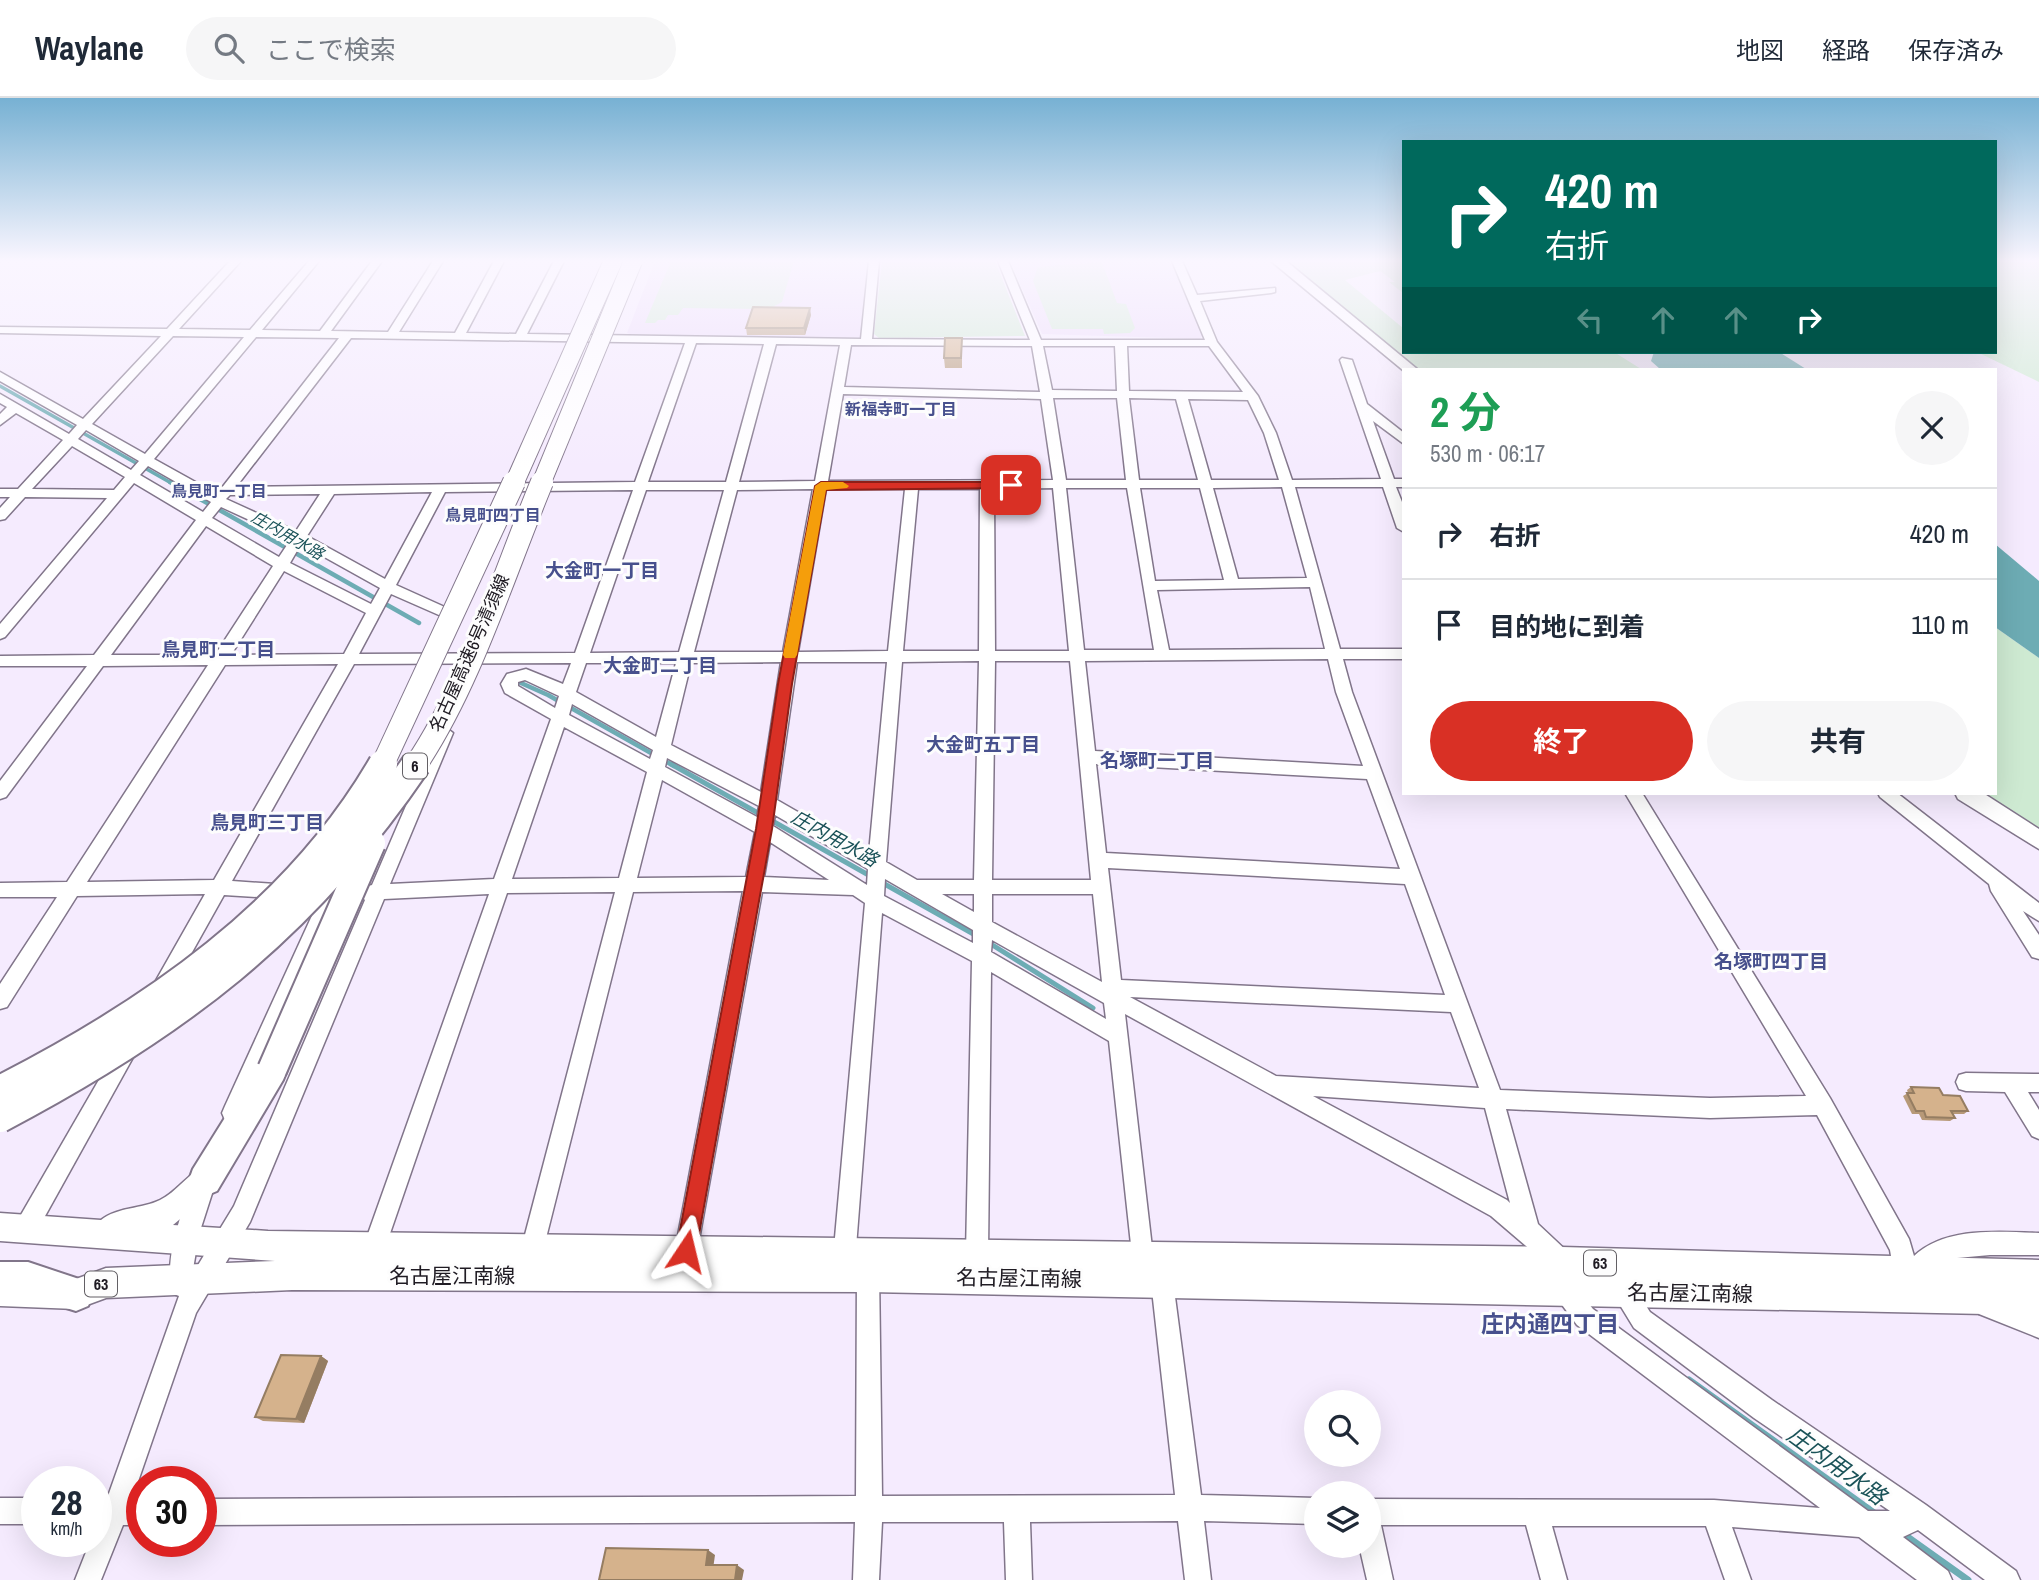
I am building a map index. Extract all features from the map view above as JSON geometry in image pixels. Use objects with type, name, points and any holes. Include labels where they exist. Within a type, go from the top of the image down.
[{"type":"highway","name":"名古屋高速6号清須線","points":[[0,1090],[97,1038],[163,995],[221,950],[292,884],[341,827],[380,769],[453,616],[581,330]]},
{"type":"highway","points":[[528,537],[582,364],[595,330]]},
{"type":"highway","name":"名古屋高速6号清須線","points":[[0,1118],[111,1055],[180,1010],[238,965],[323,885],[374,825],[423,754],[461,677],[605,330]]},
{"type":"highway","points":[[205,1180],[271,1070],[523,494],[554,415],[579,334]]},
{"type":"highway","points":[[0,1279],[28,1279],[76,1294]]},
{"type":"main road","points":[[1363,330],[1409,368]]},
{"type":"main road","points":[[1969,795],[2039,840]]},
{"type":"main road","points":[[88,1233],[169,1212],[205,1180]]},
{"type":"main road","name":"名古屋江南線","points":[[13,1228],[268,1246],[686,1251],[856,1264],[977,1254],[1153,1269]]},
{"type":"main road","name":"名古屋江南線","points":[[0,1291],[76,1294],[106,1283],[190,1288],[292,1275],[856,1264],[1562,1276],[1823,1270],[2039,1275]]},
{"type":"main road","name":"名古屋江南線","points":[[1562,1276],[1624,1292],[2039,1300]]},
{"type":"street","points":[[9,330],[458,337],[579,334],[607,338],[846,342],[1212,343]]},
{"type":"street","points":[[0,516],[174,330]]},
{"type":"street","points":[[0,634],[257,330]]},
{"type":"street","points":[[323,335],[327,330]]},
{"type":"street","points":[[391,336],[395,330]]},
{"type":"street","points":[[458,337],[462,330]]},
{"type":"street","points":[[520,337],[524,330]]},
{"type":"street","points":[[543,489],[610,330]]},
{"type":"street","points":[[866,342],[867,330]]},
{"type":"street","points":[[1032,330],[1048,395],[1061,484],[1087,757],[1119,1037],[1190,1508],[1198,1580]]},
{"type":"street","points":[[1206,330],[1212,343],[1252,396],[1270,433],[1316,582],[1345,692],[1372,773],[1413,877],[1493,1098],[1529,1231]]},
{"type":"street","points":[[190,1288],[188,1239],[210,1160],[579,334]]},
{"type":"street","points":[[0,793],[204,519],[347,336]]},
{"type":"street","points":[[374,1248],[692,339]]},
{"type":"street","points":[[532,1250],[628,885],[661,747],[771,341]]},
{"type":"street","points":[[686,1251],[764,829],[789,656],[846,342]]},
{"type":"street","points":[[1121,343],[1122,395],[1149,586],[1162,655]]},
{"type":"street","points":[[1346,360],[1402,523]]},
{"type":"street","points":[[0,376],[146,460],[222,496],[387,586],[453,616]]},
{"type":"street","points":[[836,390],[1252,396]]},
{"type":"street","points":[[1181,395],[1232,583]]},
{"type":"street","points":[[0,398],[281,564],[374,611]]},
{"type":"street","points":[[1361,405],[1402,438]]},
{"type":"street","points":[[0,421],[15,407]]},
{"type":"street","points":[[222,496],[330,489],[1402,483]]},
{"type":"street","points":[[866,1580],[869,1511],[856,1264],[873,884],[912,486]]},
{"type":"street","points":[[977,1254],[984,888],[987,486]]},
{"type":"street","points":[[0,1001],[330,489]]},
{"type":"street","points":[[13,1228],[217,887],[349,659],[440,490]]},
{"type":"street","points":[[0,493],[117,494]]},
{"type":"street","points":[[112,1496],[190,1288],[225,1242],[242,1214],[528,537]]},
{"type":"street","points":[[1149,586],[1316,582]]},
{"type":"street","points":[[0,661],[1402,654]]},
{"type":"street","points":[[873,884],[764,829],[510,689],[512,678],[526,674],[566,693],[766,803],[873,884],[983,957],[1119,1037]]},
{"type":"street","points":[[1087,757],[1372,773]]},
{"type":"street","points":[[1634,795],[1823,1105],[1901,1247],[1906,1270],[1947,1249],[1966,1245],[2039,1244]]},
{"type":"street","points":[[1889,795],[2039,913]]},
{"type":"street","points":[[1098,860],[1413,877]]},
{"type":"street","points":[[1990,874],[2039,951]]},
{"type":"street","points":[[0,890],[217,887],[331,894],[500,886],[873,884],[984,888],[1101,887]]},
{"type":"street","points":[[912,887],[1114,994],[1499,1208],[1529,1231],[1562,1276],[1584,1317],[1868,1524],[1939,1580]]},
{"type":"street","points":[[1114,994],[1457,1004]]},
{"type":"street","points":[[1966,1082],[2039,1083]]},
{"type":"street","points":[[1271,1083],[1493,1098],[1743,1109],[1823,1105]]},
{"type":"street","points":[[2011,1083],[2039,1129]]},
{"type":"street","points":[[1624,1292],[1642,1320],[1911,1519],[2007,1580]]},
{"type":"street","points":[[1975,1299],[2039,1326]]},
{"type":"street","points":[[217,1512],[1190,1508],[1304,1511]]},
{"type":"street","points":[[1017,1510],[1019,1580]]},
{"type":"street","points":[[0,1511],[21,1511]]},
{"type":"street","points":[[1381,1512],[1714,1513],[1868,1524],[1911,1519]]},
{"type":"street","points":[[1535,1512],[1554,1580]]},
{"type":"street","points":[[1714,1513],[1738,1580]]},
{"type":"street","points":[[88,1580],[94,1557]]},
{"type":"street","points":[[1375,1558],[1380,1580]]},
{"type":"shaded area","points":[[628,330],[862,330],[861,339],[627,333]]},
{"type":"shaded area","points":[[1040,330],[1201,330],[1203,335],[1200,339],[1042,334]]},
{"type":"green space","points":[[874,330],[1023,330],[1025,336],[879,338],[874,334]]},
{"type":"green space","points":[[1103,330],[1133,330],[1130,333],[1104,334]]},
{"type":"green space","points":[[1363,330],[1402,330],[1402,354],[1617,354],[1639,368],[1409,368]]},
{"type":"green space","points":[[1997,330],[2039,330],[2039,382],[1981,354],[1997,354]]},
{"type":"green space","points":[[1997,628],[2039,658],[2039,840],[1969,795],[1997,795]]},
{"type":"water","points":[[1653,354],[1782,354],[1804,368],[1659,368],[1651,361]]},
{"type":"water","points":[[1997,546],[2039,581],[2039,658],[1997,628]]},
{"type":"building","points":[[945,338],[962,338],[961,358],[944,358]]},
{"type":"building","points":[[1911,1087],[1939,1088],[1943,1095],[1960,1096],[1968,1111],[1951,1111],[1955,1118],[1926,1117],[1924,1111],[1916,1111],[1907,1093],[1914,1093]]},
{"type":"building","points":[[281,1355],[321,1356],[296,1419],[255,1417]]},
{"type":"building","points":[[606,1548],[708,1550],[706,1565],[737,1565],[735,1580],[599,1580]]},
{"type":"waterway","name":"庄内用水路","points":[[0,386],[173,484]]},
{"type":"waterway","name":"庄内用水路","points":[[170,482],[419,623]]},
{"type":"waterway","name":"庄内用水路","points":[[521,683],[548,695],[674,766]]},
{"type":"waterway","name":"庄内用水路","points":[[671,764],[977,936]]},
{"type":"waterway","name":"庄内用水路","points":[[986,941],[1093,1008]]},
{"type":"waterway","name":"庄内用水路","points":[[1689,1380],[1877,1515]]},
{"type":"waterway","name":"庄内用水路","points":[[1902,1533],[1968,1580]]},
{"type":"slow traffic","points":[[790,655],[821,486],[843,486]]},
{"type":"district","name":"新福寺町一丁目","points":[[901,409]]},
{"type":"district","name":"鳥見町一丁目","points":[[219,491]]},
{"type":"district","name":"鳥見町四丁目","points":[[493,515]]},
{"type":"district","name":"大金町一丁目","points":[[602,570]]},
{"type":"district","name":"鳥見町二丁目","points":[[218,649]]},
{"type":"district","name":"大金町二丁目","points":[[660,665]]},
{"type":"district","name":"大金町五丁目","points":[[983,744]]},
{"type":"district","name":"名塚町一丁目","points":[[1157,760]]},
{"type":"district","name":"鳥見町三丁目","points":[[267,822]]},
{"type":"district","name":"名塚町四丁目","points":[[1771,961]]},
{"type":"district","name":"庄内通四丁目","points":[[1550,1323]]},
{"type":"route","points":[[686,1251],[764,829],[785,684],[821,486],[1011,485]]}]
